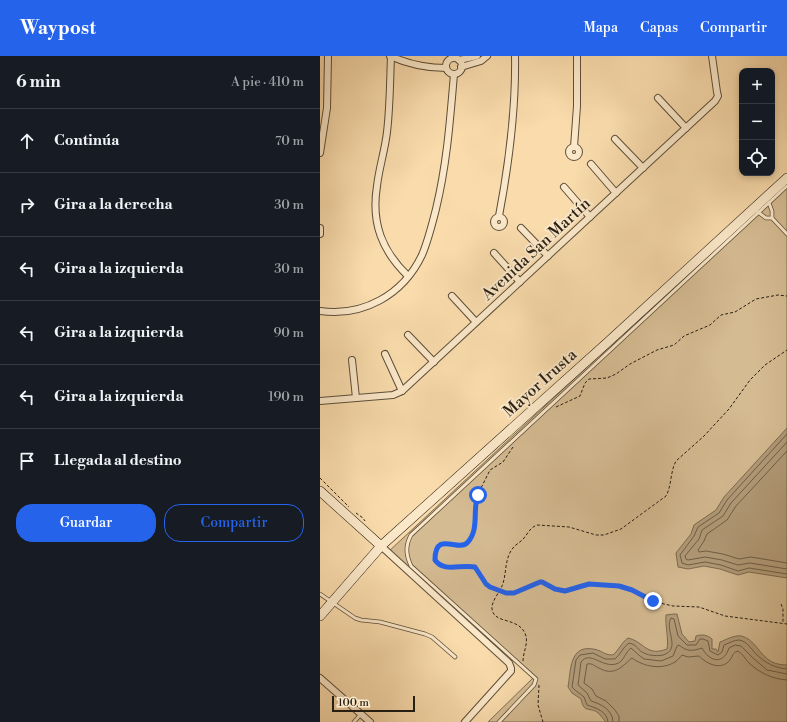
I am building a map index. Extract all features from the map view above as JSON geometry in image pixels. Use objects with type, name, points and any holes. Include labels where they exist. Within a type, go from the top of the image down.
[{"type":"main road","name":"Mayor Irusta","points":[[320,616],[381,546],[608,342],[787,178]]},
{"type":"main road","points":[[320,491],[381,546]]},
{"type":"street","points":[[320,153],[326,108],[328,56]]},
{"type":"street","points":[[408,276],[392,259],[384,246],[377,225],[375,205],[377,185],[387,132],[391,56],[416,65],[430,68],[446,68]]},
{"type":"street","points":[[459,60],[461,67],[459,72],[454,74],[449,73],[446,68],[447,61],[451,57],[459,60],[470,59],[477,56]]},
{"type":"street","points":[[461,67],[481,61],[487,56]]},
{"type":"street","points":[[499,216],[511,138],[515,85],[515,56]]},
{"type":"street","points":[[574,147],[577,106],[577,56]]},
{"type":"street","name":"Avenida San Martín","points":[[402,391],[716,99],[717,92],[712,56]]},
{"type":"street","points":[[320,311],[348,312],[364,308],[388,295],[408,276],[416,265],[424,250],[433,223],[440,191],[450,127],[454,74]]},
{"type":"street","points":[[658,98],[686,128]]},
{"type":"street","points":[[615,139],[643,168]]},
{"type":"street","points":[[591,164],[616,192]]},
{"type":"street","points":[[564,187],[590,217]]},
{"type":"street","points":[[320,228],[320,234]]},
{"type":"street","points":[[521,228],[548,256]]},
{"type":"street","points":[[494,253],[520,282]]},
{"type":"street","points":[[452,296],[476,322]]},
{"type":"street","points":[[408,335],[434,362]]},
{"type":"street","points":[[320,401],[393,394],[402,391],[384,354]]},
{"type":"street","points":[[352,360],[356,398]]},
{"type":"street","points":[[381,546],[509,663],[511,668],[510,671],[465,722]]},
{"type":"street","points":[[320,678],[370,722]]},
{"type":"lane","points":[[499,722],[534,685],[536,679],[411,566],[406,550],[408,539],[787,186]]},
{"type":"lane","points":[[769,203],[772,211],[772,218],[787,234]]},
{"type":"lane","points":[[758,212],[766,218],[772,218]]},
{"type":"lane","points":[[320,594],[354,618],[380,622],[425,634],[455,656]]},
{"type":"lane","points":[[354,722],[360,714]]},
{"type":"path","points":[[556,407],[580,396],[585,383],[589,379],[607,378],[616,374],[630,364],[657,350],[670,346],[684,336],[710,325],[721,315],[735,312],[756,299],[778,295],[787,296]]},
{"type":"path","points":[[523,663],[526,637],[521,627],[514,622],[504,621],[498,618],[492,609],[492,604],[503,585],[507,559],[513,547],[520,542],[533,526],[569,527],[596,535],[604,535],[621,529],[666,496],[669,491],[673,466],[676,461],[704,436],[729,409],[750,380],[764,365],[787,350]]},
{"type":"path","points":[[513,447],[503,462],[490,470],[476,498],[475,527],[466,544],[460,545],[446,543],[438,546],[435,555],[435,560],[438,563],[445,567],[475,567],[486,584],[506,593],[514,593],[540,582],[555,589],[565,591],[589,584],[619,586],[632,590],[653,601],[664,604],[699,606],[725,616],[787,624]]},
{"type":"path","points":[[320,478],[350,508]]},
{"type":"path","points":[[353,511],[363,518],[368,526]]},
{"type":"path","points":[[781,604],[783,609],[783,623]]},
{"type":"path","points":[[539,684],[538,705],[543,722]]},
{"type":"shaded area","points":[[787,181],[787,722],[488,722],[533,678],[388,552]]},
{"type":"water","points":[[787,428],[787,578],[749,572],[738,575],[704,566],[688,569],[678,567],[676,553],[691,534],[694,525],[716,510],[724,497]]},
{"type":"water","points":[[677,614],[682,634],[689,642],[695,641],[696,636],[707,636],[712,639],[712,649],[716,649],[718,652],[720,642],[732,637],[746,637],[764,656],[772,662],[787,665],[787,722],[606,722],[597,712],[585,708],[581,699],[572,693],[568,687],[571,667],[575,655],[579,651],[585,649],[593,649],[613,655],[628,638],[650,650],[660,651],[667,649],[668,641],[666,615]]},
{"type":"route","points":[[478,495],[476,498],[475,527],[473,532],[466,544],[460,545],[446,543],[438,546],[435,560],[441,566],[475,567],[486,584],[495,590],[506,593],[514,593],[540,582],[555,589],[565,591],[589,584],[595,584],[626,588],[653,601]]}]
